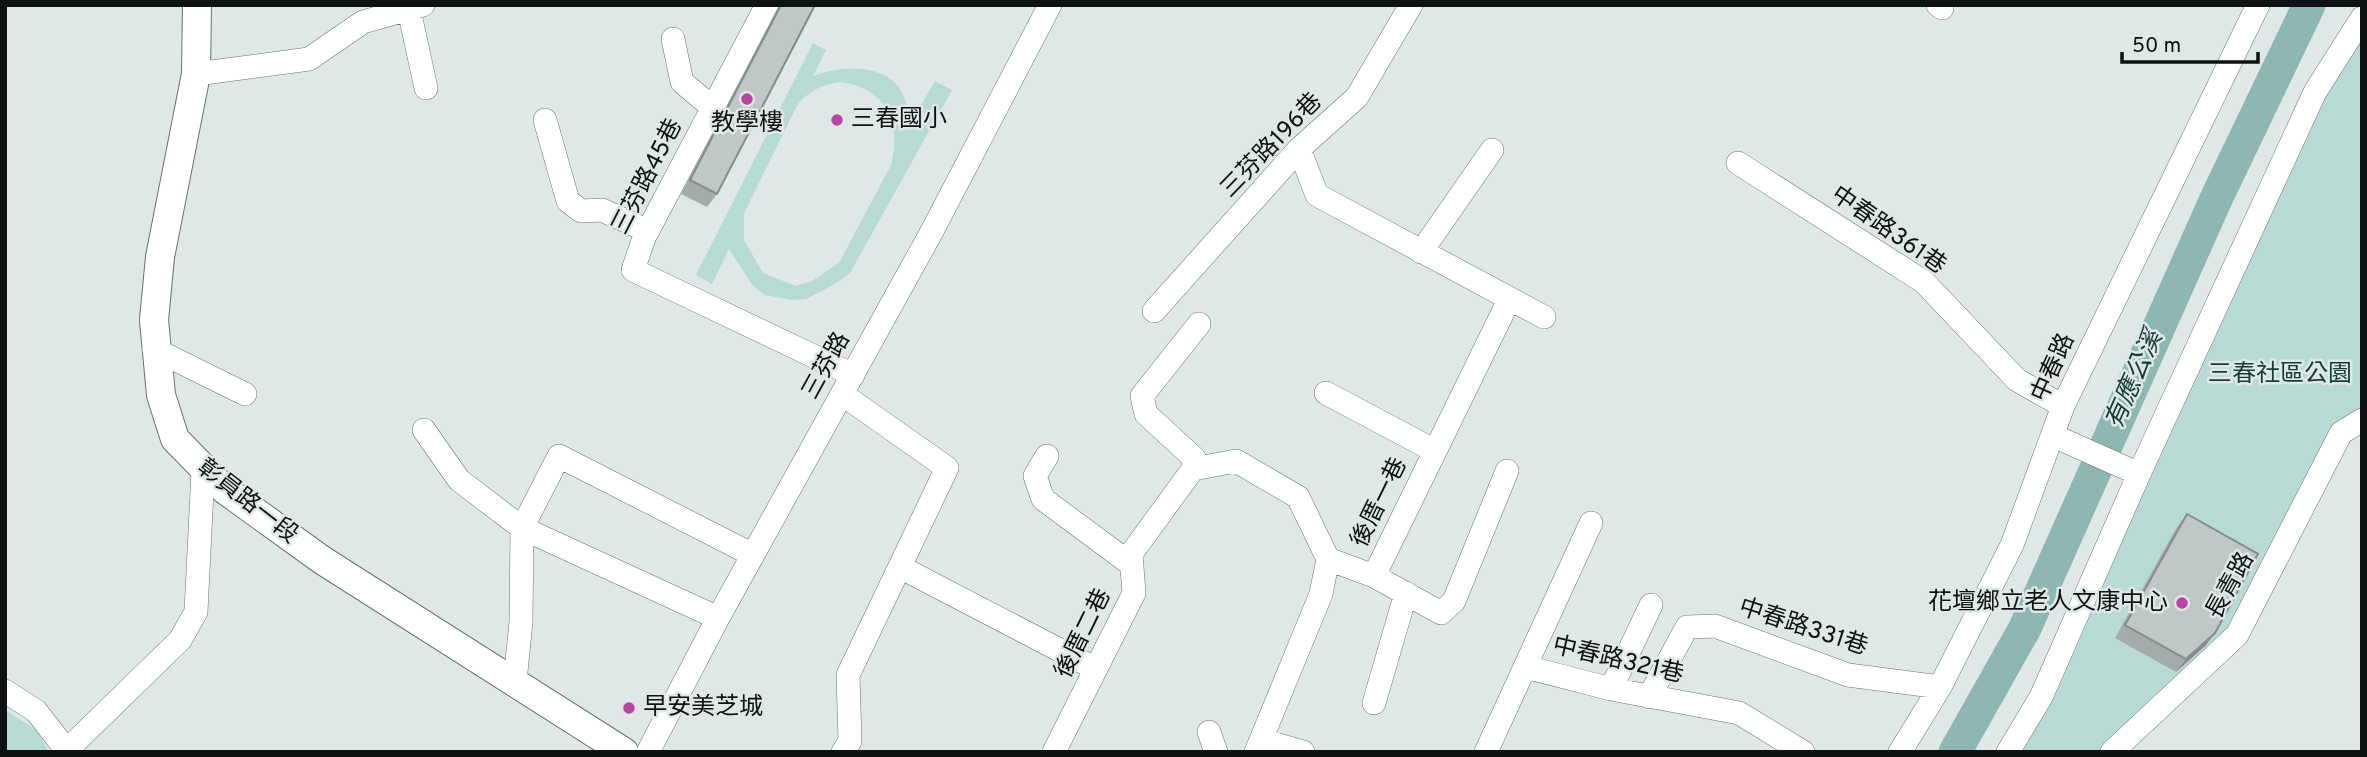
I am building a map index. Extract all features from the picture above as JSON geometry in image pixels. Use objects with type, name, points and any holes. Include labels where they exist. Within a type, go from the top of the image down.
[{"type":"main road","name":"彰員路一段","points":[[197,5],[196,74],[160,257],[154,320],[161,395],[175,439],[203,471],[322,560],[624,752]]},
{"type":"street","name":"三芬路45巷","points":[[767,5],[648,230],[633,270],[847,385]]},
{"type":"street","name":"三芬路","points":[[648,752],[1050,5]]},
{"type":"street","name":"三芬路196巷","points":[[1154,311],[1299,149],[1357,97],[1411,5]]},
{"type":"street","name":"中春路","points":[[1900,752],[1940,687],[2012,544],[2063,406],[2258,5]]},
{"type":"street","points":[[196,74],[309,59],[363,22],[416,8],[426,88]]},
{"type":"street","points":[[2008,752],[2041,697],[2139,474],[2315,92],[2362,18]]},
{"type":"street","points":[[673,39],[682,82],[713,108]]},
{"type":"street","points":[[545,120],[568,201],[581,211],[601,210],[648,230]]},
{"type":"street","points":[[1299,149],[1317,195],[1544,317]]},
{"type":"street","points":[[1421,252],[1492,150]]},
{"type":"street","name":"中春路361巷","points":[[1738,163],[1923,282],[2017,380],[2063,406]]},
{"type":"street","name":"後厝一巷","points":[[1258,746],[1321,594],[1328,559],[1374,576],[1509,300]]},
{"type":"street","points":[[1199,324],[1142,396],[1146,414],[1194,458],[1193,469],[1236,461],[1298,498],[1328,559]]},
{"type":"street","points":[[155,349],[245,394]]},
{"type":"street","points":[[843,752],[850,741],[848,675],[947,468],[847,385]]},
{"type":"street","points":[[1326,393],[1435,451]]},
{"type":"street","name":"長青路","points":[[2112,752],[2237,635],[2341,433],[2362,420]]},
{"type":"street","points":[[424,430],[459,480],[522,528],[718,618]]},
{"type":"street","points":[[2054,436],[2139,474]]},
{"type":"street","points":[[515,681],[520,622],[522,528],[559,456],[754,555]]},
{"type":"street","points":[[1047,456],[1035,476],[1043,499],[1132,565]]},
{"type":"street","name":"後厝二巷","points":[[1054,752],[1134,593],[1131,554],[1193,469]]},
{"type":"street","points":[[5,691],[36,712],[67,751],[180,640],[196,612],[203,471]]},
{"type":"street","points":[[1374,576],[1441,612],[1454,601],[1507,471]]},
{"type":"street","name":"中春路321巷","points":[[1591,523],[1526,667],[1611,690],[1739,713],[1804,752]]},
{"type":"street","points":[[900,567],[1096,669]]},
{"type":"street","points":[[1374,704],[1406,593]]},
{"type":"street","points":[[1611,690],[1651,605]]},
{"type":"street","name":"中春路331巷","points":[[1649,697],[1687,627],[1715,626],[1848,675],[1940,687]]},
{"type":"street","points":[[1486,752],[1526,667]]},
{"type":"street","points":[[1258,746],[1303,752]]},
{"type":"green space","name":"三春社區公園","points":[[2362,40],[2362,410],[2232,635],[2109,752],[2017,752],[2321,99]]},
{"type":"green space","points":[[813,43],[826,50],[813,76],[847,69],[871,70],[882,74],[900,89],[912,120],[935,81],[952,90],[850,273],[835,284],[806,299],[792,300],[765,295],[753,286],[729,249],[712,284],[696,275]],"holes":[[[842,82],[870,92],[887,110],[894,135],[891,165],[839,263],[812,281],[796,286],[763,273],[744,240],[744,213],[798,104],[823,86]]]},
{"type":"green space","points":[[5,710],[38,731],[48,752],[5,752]]},
{"type":"building","name":"教學樓","points":[[781,5],[815,5],[717,194],[690,180]]},
{"type":"building","name":"花壇鄉立老人文康中心","points":[[2187,514],[2258,554],[2215,633],[2186,659],[2125,625]]},
{"type":"waterway","name":"有應公溪","points":[[1955,752],[2025,628],[2216,199],[2309,5]]},
{"type":"place","name":"教學樓","points":[[747,99]]},
{"type":"place","name":"三春國小","points":[[837,120]]},
{"type":"place","name":"花壇鄉立老人文康中心","points":[[2182,603]]},
{"type":"place","name":"早安美芝城","points":[[629,708]]}]
